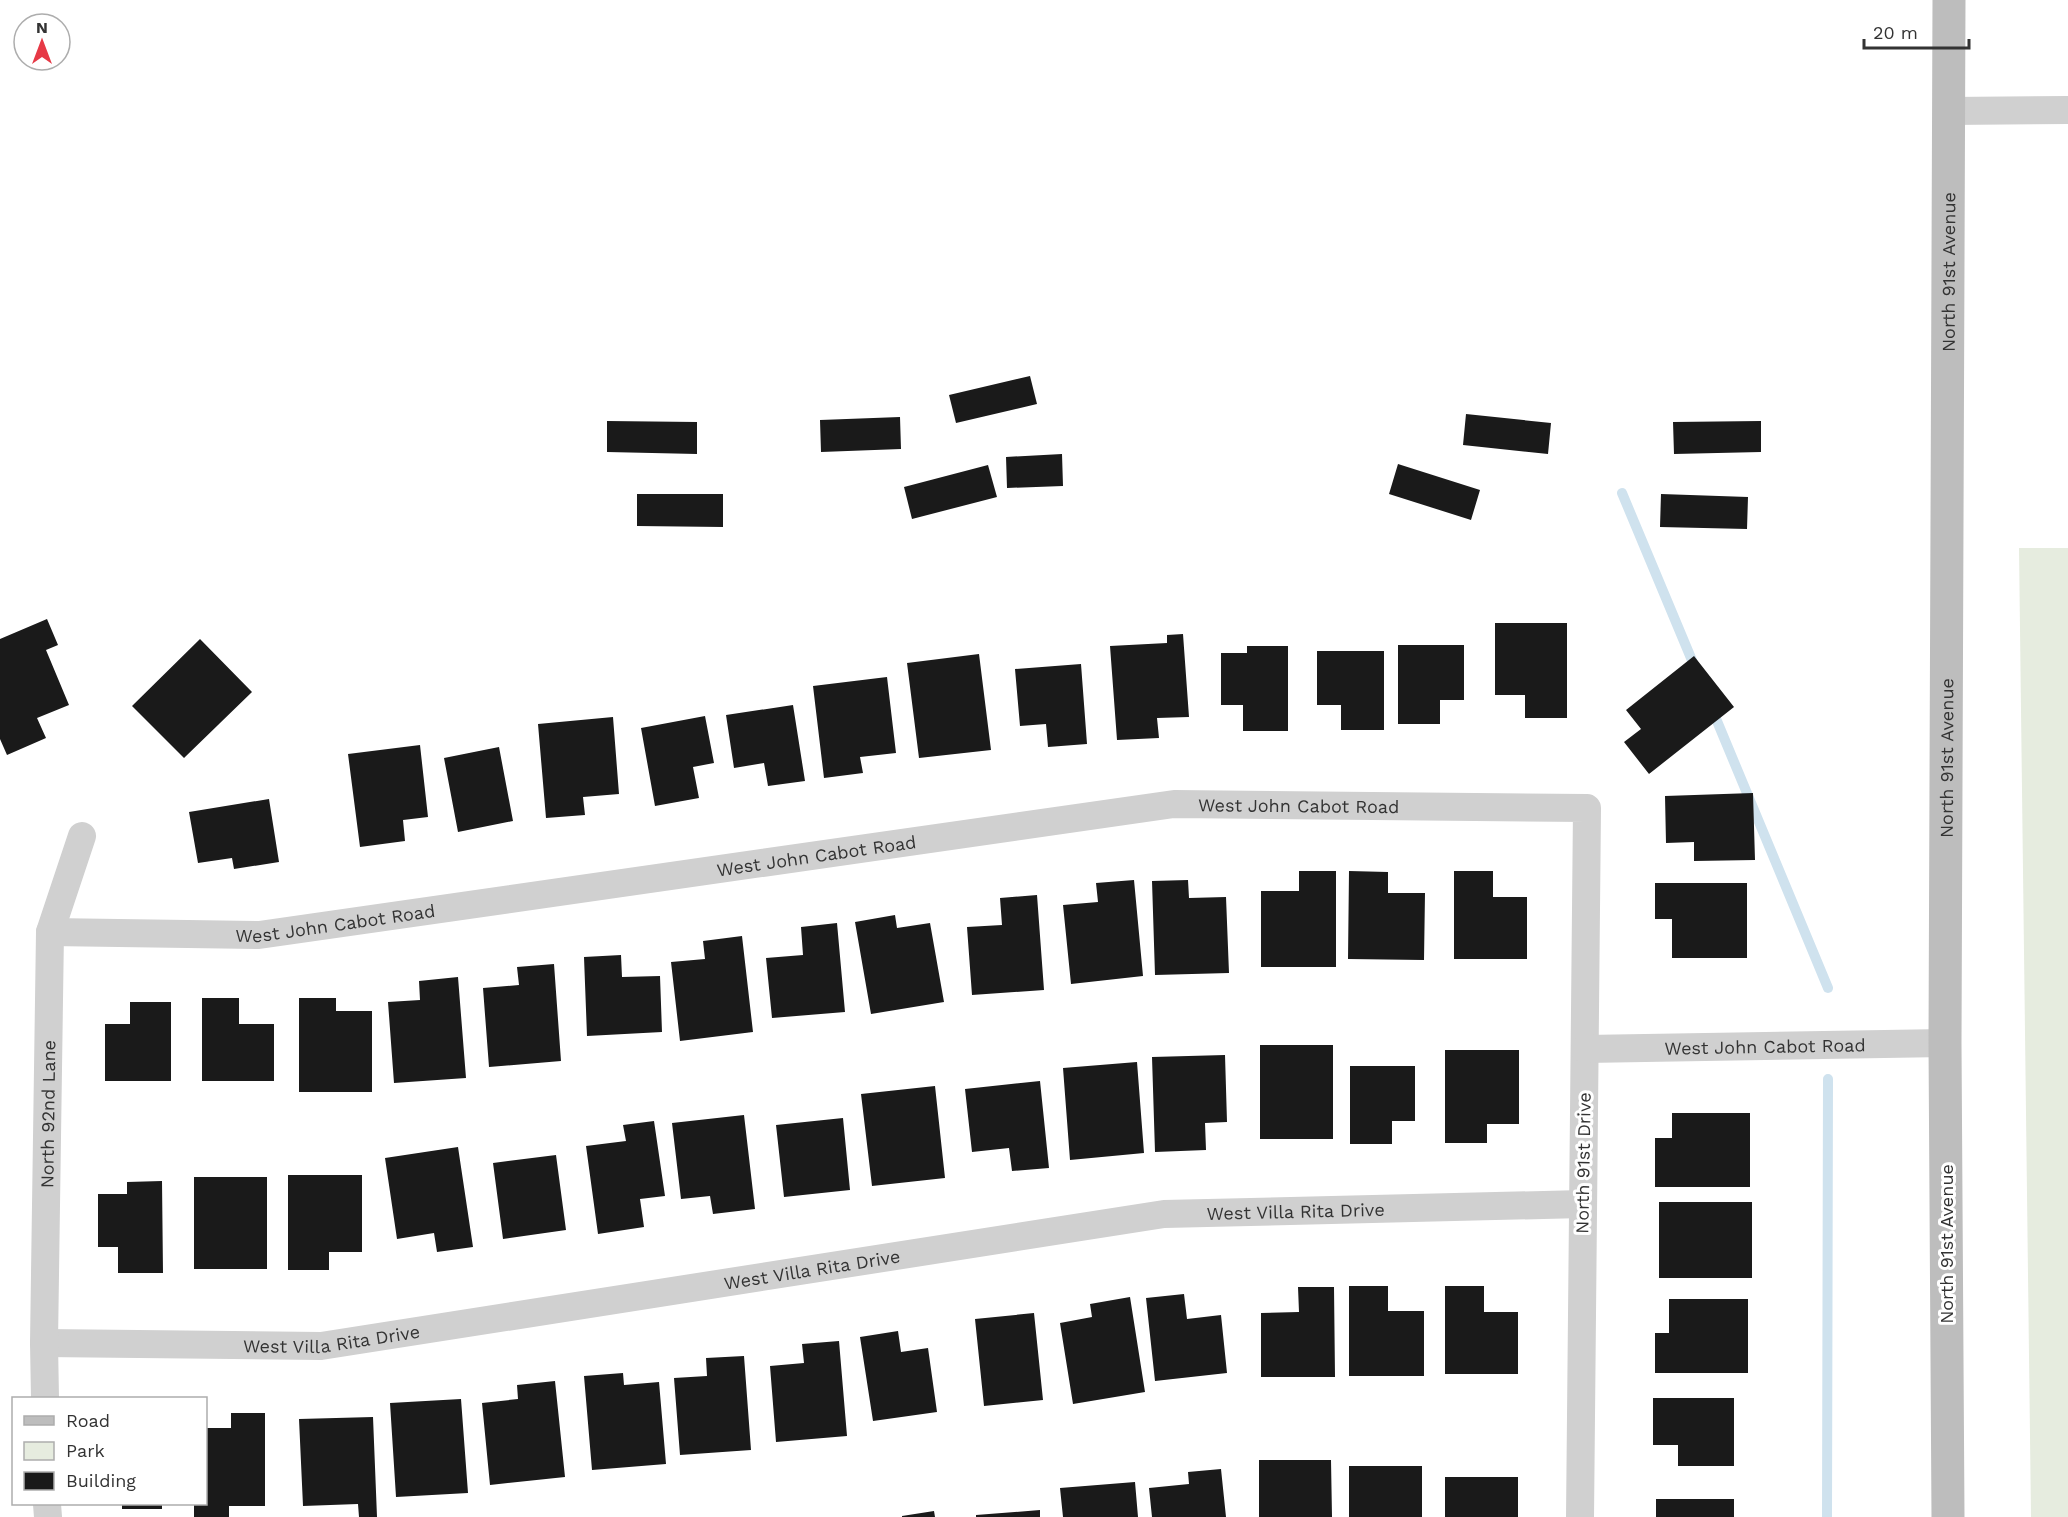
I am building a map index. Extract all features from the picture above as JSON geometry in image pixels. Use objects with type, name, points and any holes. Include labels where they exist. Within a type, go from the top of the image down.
[{"type":"main road","name":"North 91st Avenue","points":[[1948,1517],[1945,1043],[1949,0]]},
{"type":"street","points":[[1949,111],[2068,110]]},
{"type":"street","name":"West John Cabot Road","points":[[50,932],[259,935],[1174,804],[1587,808]]},
{"type":"street","name":"North 91st Drive","points":[[1580,1517],[1587,808]]},
{"type":"street","name":"North 92nd Lane","points":[[45,1397],[50,932],[82,836]]},
{"type":"street","name":"West John Cabot Road","points":[[1585,1049],[1945,1043]]},
{"type":"street","name":"West Villa Rita Drive","points":[[44,1343],[321,1346],[1164,1214],[1583,1204]]},
{"type":"green space","points":[[2019,548],[2068,548],[2068,1517],[2031,1517]]},
{"type":"building","points":[[1030,376],[1037,404],[956,423],[949,395]]},
{"type":"building","points":[[1466,414],[1551,423],[1548,454],[1463,445]]},
{"type":"building","points":[[900,417],[901,449],[821,452],[820,420]]},
{"type":"building","points":[[607,421],[697,422],[697,454],[607,452]]},
{"type":"building","points":[[1761,421],[1761,452],[1674,454],[1673,422]]},
{"type":"building","points":[[1062,454],[1063,486],[1007,488],[1006,457]]},
{"type":"building","points":[[1398,464],[1480,490],[1471,520],[1389,494]]},
{"type":"building","points":[[988,465],[997,497],[912,519],[904,487]]},
{"type":"building","points":[[637,494],[723,494],[723,527],[637,526]]},
{"type":"building","points":[[1661,494],[1748,497],[1747,529],[1660,527]]},
{"type":"building","points":[[47,619],[58,645],[46,650],[69,705],[37,718],[46,738],[7,755],[0,739],[0,639]]},
{"type":"building","points":[[1495,623],[1567,623],[1567,718],[1525,718],[1525,695],[1495,695]]},
{"type":"building","points":[[1183,634],[1189,717],[1157,718],[1159,738],[1117,740],[1110,646],[1167,643],[1167,635]]},
{"type":"building","points":[[200,639],[252,692],[184,758],[132,706]]},
{"type":"building","points":[[1398,645],[1464,645],[1464,700],[1440,700],[1440,724],[1398,724]]},
{"type":"building","points":[[1247,646],[1288,646],[1288,731],[1243,731],[1243,705],[1221,705],[1221,653],[1247,653]]},
{"type":"building","points":[[1317,651],[1384,651],[1384,730],[1341,730],[1341,705],[1317,705]]},
{"type":"building","points":[[979,654],[991,750],[919,758],[907,663]]},
{"type":"building","points":[[1694,656],[1734,707],[1649,774],[1624,742],[1641,729],[1626,710]]},
{"type":"building","points":[[1081,664],[1087,744],[1048,747],[1046,724],[1020,726],[1015,669]]},
{"type":"building","points":[[887,677],[896,753],[860,757],[863,773],[824,778],[813,686]]},
{"type":"building","points":[[793,705],[805,781],[768,786],[764,763],[734,768],[726,715]]},
{"type":"building","points":[[705,716],[714,763],[693,767],[699,798],[655,806],[641,728]]},
{"type":"building","points":[[613,717],[619,794],[583,797],[585,815],[546,818],[538,724]]},
{"type":"building","points":[[420,745],[428,817],[403,820],[405,841],[360,847],[348,754]]},
{"type":"building","points":[[499,747],[513,821],[458,832],[444,758]]},
{"type":"building","points":[[1753,793],[1755,860],[1694,861],[1694,842],[1666,843],[1665,796]]},
{"type":"building","points":[[269,799],[279,862],[234,869],[232,858],[198,863],[189,812]]},
{"type":"building","points":[[1299,871],[1336,871],[1336,967],[1261,967],[1261,891],[1299,891]]},
{"type":"building","points":[[1349,871],[1388,872],[1388,893],[1425,893],[1424,960],[1348,959]]},
{"type":"building","points":[[1454,871],[1493,871],[1493,897],[1527,897],[1527,959],[1454,959]]},
{"type":"building","points":[[1134,880],[1143,976],[1071,984],[1063,905],[1098,902],[1096,883]]},
{"type":"building","points":[[1188,880],[1189,898],[1226,897],[1229,973],[1155,975],[1152,881]]},
{"type":"building","points":[[1655,883],[1747,883],[1747,958],[1672,958],[1672,919],[1655,919]]},
{"type":"building","points":[[1037,895],[1044,990],[972,995],[967,927],[1002,925],[1000,898]]},
{"type":"building","points":[[895,915],[897,928],[930,923],[944,1002],[871,1014],[855,922]]},
{"type":"building","points":[[837,923],[845,1012],[772,1018],[766,958],[803,955],[801,927]]},
{"type":"building","points":[[742,936],[753,1032],[680,1041],[671,962],[705,959],[703,941]]},
{"type":"building","points":[[621,955],[622,977],[660,976],[662,1032],[587,1036],[584,957]]},
{"type":"building","points":[[554,964],[561,1061],[489,1067],[483,988],[519,985],[517,967]]},
{"type":"building","points":[[458,977],[466,1078],[394,1083],[388,1002],[420,1000],[419,981]]},
{"type":"building","points":[[202,998],[239,998],[239,1024],[274,1024],[274,1081],[202,1081]]},
{"type":"building","points":[[299,998],[336,998],[336,1011],[372,1011],[372,1092],[299,1092]]},
{"type":"building","points":[[130,1002],[171,1002],[171,1081],[105,1081],[105,1024],[130,1024]]},
{"type":"building","points":[[1260,1045],[1333,1045],[1333,1139],[1260,1139]]},
{"type":"building","points":[[1445,1050],[1519,1050],[1519,1124],[1487,1124],[1487,1143],[1445,1143]]},
{"type":"building","points":[[1225,1055],[1227,1122],[1205,1123],[1206,1150],[1155,1152],[1152,1057]]},
{"type":"building","points":[[1137,1062],[1144,1153],[1070,1160],[1063,1068]]},
{"type":"building","points":[[1350,1066],[1415,1066],[1415,1121],[1392,1121],[1392,1144],[1350,1144]]},
{"type":"building","points":[[1040,1081],[1049,1168],[1012,1171],[1009,1148],[972,1152],[965,1089]]},
{"type":"building","points":[[935,1086],[945,1178],[872,1186],[861,1094]]},
{"type":"building","points":[[1672,1113],[1750,1113],[1750,1187],[1655,1187],[1655,1138],[1672,1138]]},
{"type":"building","points":[[744,1115],[755,1209],[713,1214],[710,1196],[681,1199],[672,1123]]},
{"type":"building","points":[[843,1118],[850,1190],[784,1197],[776,1125]]},
{"type":"building","points":[[654,1121],[665,1196],[640,1199],[644,1227],[598,1234],[586,1146],[626,1141],[623,1125]]},
{"type":"building","points":[[458,1147],[473,1247],[437,1252],[434,1233],[397,1239],[385,1158]]},
{"type":"building","points":[[556,1155],[566,1230],[503,1239],[493,1163]]},
{"type":"building","points":[[288,1175],[362,1175],[362,1252],[329,1252],[329,1270],[288,1270]]},
{"type":"building","points":[[194,1177],[267,1177],[267,1269],[194,1269]]},
{"type":"building","points":[[162,1181],[163,1273],[118,1273],[118,1247],[98,1247],[98,1194],[127,1194],[127,1182]]},
{"type":"building","points":[[1659,1202],[1752,1202],[1752,1278],[1659,1278]]},
{"type":"building","points":[[1349,1286],[1388,1286],[1388,1311],[1424,1311],[1424,1376],[1349,1376]]},
{"type":"building","points":[[1445,1286],[1484,1286],[1484,1312],[1518,1312],[1518,1374],[1445,1374]]},
{"type":"building","points":[[1298,1287],[1334,1287],[1335,1377],[1261,1377],[1261,1313],[1299,1312]]},
{"type":"building","points":[[1184,1294],[1187,1319],[1221,1315],[1227,1373],[1155,1381],[1146,1298]]},
{"type":"building","points":[[1130,1297],[1145,1392],[1073,1404],[1060,1323],[1092,1317],[1090,1304]]},
{"type":"building","points":[[1669,1299],[1748,1299],[1748,1373],[1655,1373],[1655,1333],[1669,1333]]},
{"type":"building","points":[[1034,1313],[1043,1400],[984,1406],[975,1319]]},
{"type":"building","points":[[898,1331],[901,1352],[928,1348],[937,1412],[873,1421],[860,1337]]},
{"type":"building","points":[[839,1341],[847,1436],[776,1442],[770,1366],[804,1363],[802,1344]]},
{"type":"building","points":[[744,1356],[751,1450],[680,1455],[674,1378],[707,1376],[706,1358]]},
{"type":"building","points":[[623,1373],[624,1385],[659,1382],[666,1464],[592,1470],[584,1376]]},
{"type":"building","points":[[555,1381],[565,1477],[490,1485],[482,1403],[518,1399],[517,1385]]},
{"type":"building","points":[[1653,1398],[1734,1398],[1734,1466],[1678,1466],[1678,1445],[1653,1445]]},
{"type":"building","points":[[461,1399],[468,1493],[396,1497],[390,1403]]},
{"type":"building","points":[[231,1413],[265,1413],[265,1506],[229,1506],[229,1517],[194,1517],[194,1505],[207,1505],[207,1428],[231,1428]]},
{"type":"building","points":[[373,1417],[377,1517],[359,1517],[358,1504],[303,1506],[299,1419]]},
{"type":"building","points":[[1259,1460],[1331,1460],[1332,1517],[1259,1517]]},
{"type":"building","points":[[1349,1466],[1422,1466],[1422,1517],[1349,1517]]},
{"type":"building","points":[[1221,1469],[1226,1517],[1152,1517],[1149,1488],[1189,1484],[1188,1472]]},
{"type":"building","points":[[1445,1477],[1518,1477],[1518,1517],[1445,1517]]},
{"type":"building","points":[[1135,1482],[1138,1517],[1063,1517],[1060,1488]]},
{"type":"building","points":[[1656,1499],[1734,1499],[1734,1517],[1656,1517]]},
{"type":"building","points":[[122,1505],[162,1505],[162,1509],[122,1509]]},
{"type":"building","points":[[1040,1510],[1040,1517],[976,1517],[976,1515]]},
{"type":"building","points":[[934,1511],[935,1517],[902,1517],[902,1516]]},
{"type":"waterway","points":[[1622,493],[1696,670]]},
{"type":"waterway","points":[[1712,709],[1828,988]]},
{"type":"waterway","points":[[1827,1517],[1828,1079]]}]
